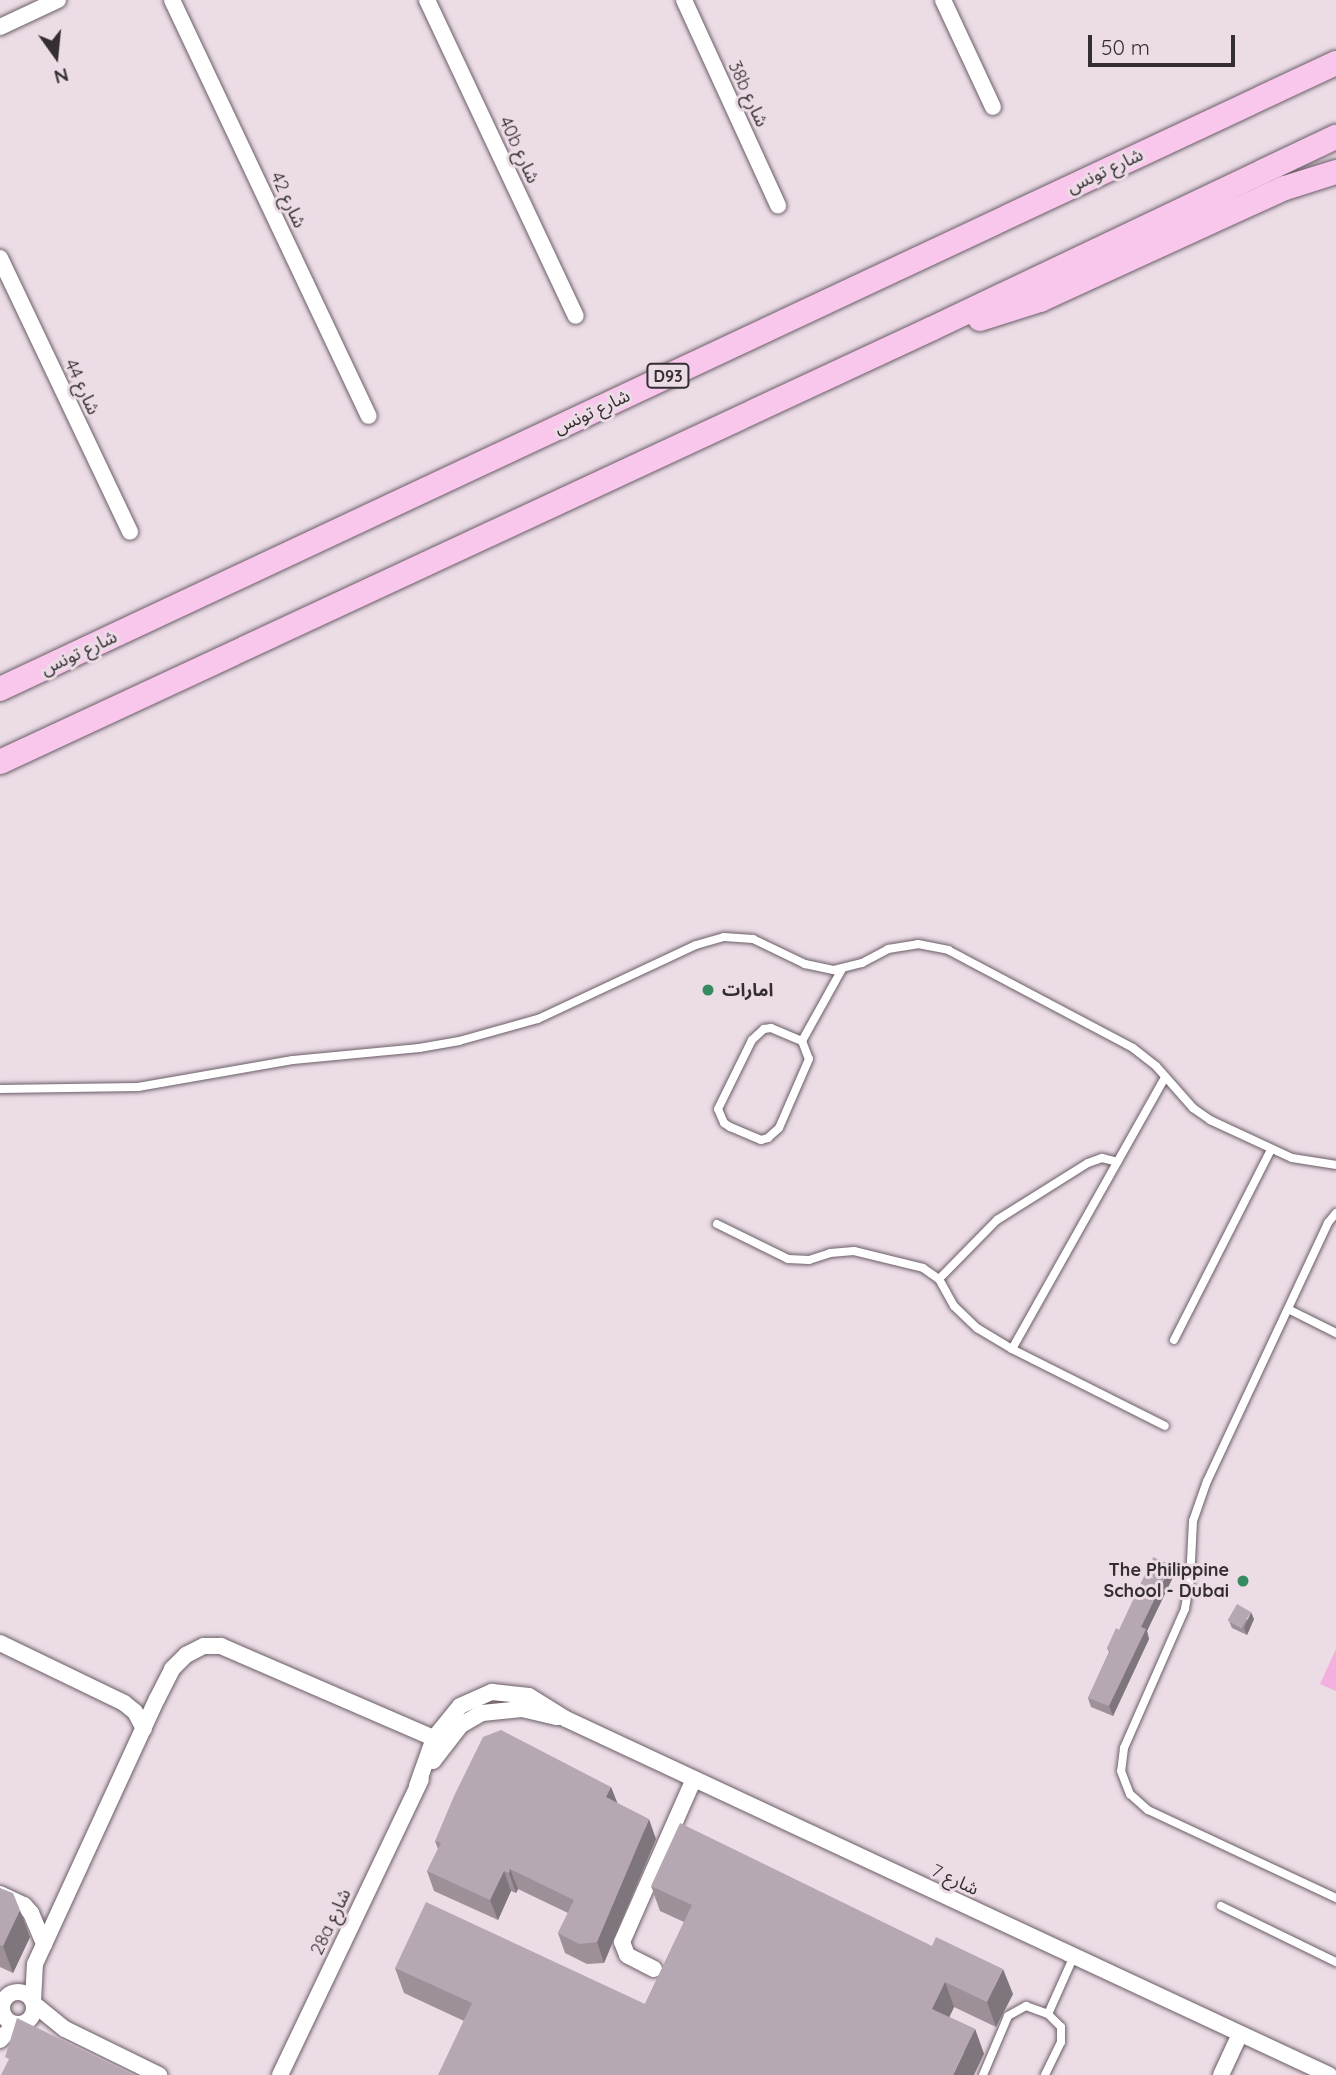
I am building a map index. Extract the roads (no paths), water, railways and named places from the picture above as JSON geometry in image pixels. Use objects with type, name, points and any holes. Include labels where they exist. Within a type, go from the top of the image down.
[{"type":"main road","points":[[1283,87],[1336,48]]},
{"type":"main road","name":"شارع تونس","points":[[0,690],[1336,63]]},
{"type":"main road","points":[[0,762],[931,329],[1336,137]]},
{"type":"main road","points":[[931,329],[980,319],[1040,300],[1285,188],[1336,172]]},
{"type":"street","points":[[0,27],[58,0]]},
{"type":"street","name":"شارع 42","points":[[172,0],[369,416]]},
{"type":"street","name":"40b شارع","points":[[427,0],[576,316]]},
{"type":"street","name":"38b شارع","points":[[684,0],[778,205]]},
{"type":"street","points":[[943,0],[993,107]]},
{"type":"street","name":"شارع 44","points":[[0,258],[130,532]]},
{"type":"street","points":[[0,1643],[124,1703],[135,1712],[144,1729]]},
{"type":"street","points":[[0,2040],[34,2011],[33,1972],[44,1944],[144,1729],[179,1661],[195,1650],[214,1645],[434,1738]]},
{"type":"street","name":"28a شارع","points":[[280,2075],[417,1786],[434,1738],[460,1706],[492,1692],[529,1696],[566,1719]]},
{"type":"street","name":"28a شارع","points":[[417,1786],[442,1746],[471,1718],[508,1709],[566,1719]]},
{"type":"street","name":"شارع 7","points":[[566,1719],[1329,2075]]},
{"type":"street","points":[[654,1969],[627,1955],[622,1942],[694,1779]]},
{"type":"street","points":[[0,1894],[24,1905],[37,1922],[44,1944]]},
{"type":"street","points":[[65,2029],[41,2028],[21,2023],[4,2016],[1,2003],[17,1992],[23,1993],[65,2029],[159,2075]]},
{"type":"street","points":[[1221,2075],[1240,2034]]},
{"type":"lane","points":[[0,1089],[138,1087],[293,1059],[419,1048],[459,1041],[538,1018],[696,945],[724,937],[753,939],[819,968],[842,969],[902,945],[940,948],[1133,1048],[1193,1108],[1210,1120],[1292,1158],[1336,1165]]},
{"type":"lane","points":[[802,1041],[842,969]]},
{"type":"lane","points":[[771,1028],[802,1041],[809,1052],[807,1066],[774,1134],[768,1138],[753,1138],[723,1123],[718,1109],[720,1102],[757,1033],[771,1028]]},
{"type":"lane","points":[[1012,1349],[1165,1078]]},
{"type":"lane","points":[[1174,1340],[1270,1150]]},
{"type":"lane","points":[[939,1279],[997,1220],[1088,1163],[1102,1158],[1118,1162]]},
{"type":"lane","points":[[1336,1213],[1328,1223],[1200,1500],[1190,1543],[1190,1580],[1185,1609],[1124,1748],[1121,1771],[1130,1794],[1148,1810],[1336,1898]]},
{"type":"lane","points":[[717,1224],[788,1259],[809,1261],[830,1253],[854,1251],[915,1265],[939,1279],[954,1306],[968,1321],[1012,1349],[1165,1426]]},
{"type":"lane","points":[[1288,1309],[1336,1333]]},
{"type":"lane","points":[[1222,1906],[1336,1962]]},
{"type":"lane","points":[[1048,2014],[1074,1956]]},
{"type":"lane","points":[[983,2075],[1012,2012],[1031,2006],[1059,2022],[1062,2034],[1045,2075]]},
{"type":"place","name":"امارات","points":[[708,990]]},
{"type":"place","name":"The Philippine School - Dubai","points":[[1243,1581]]}]
